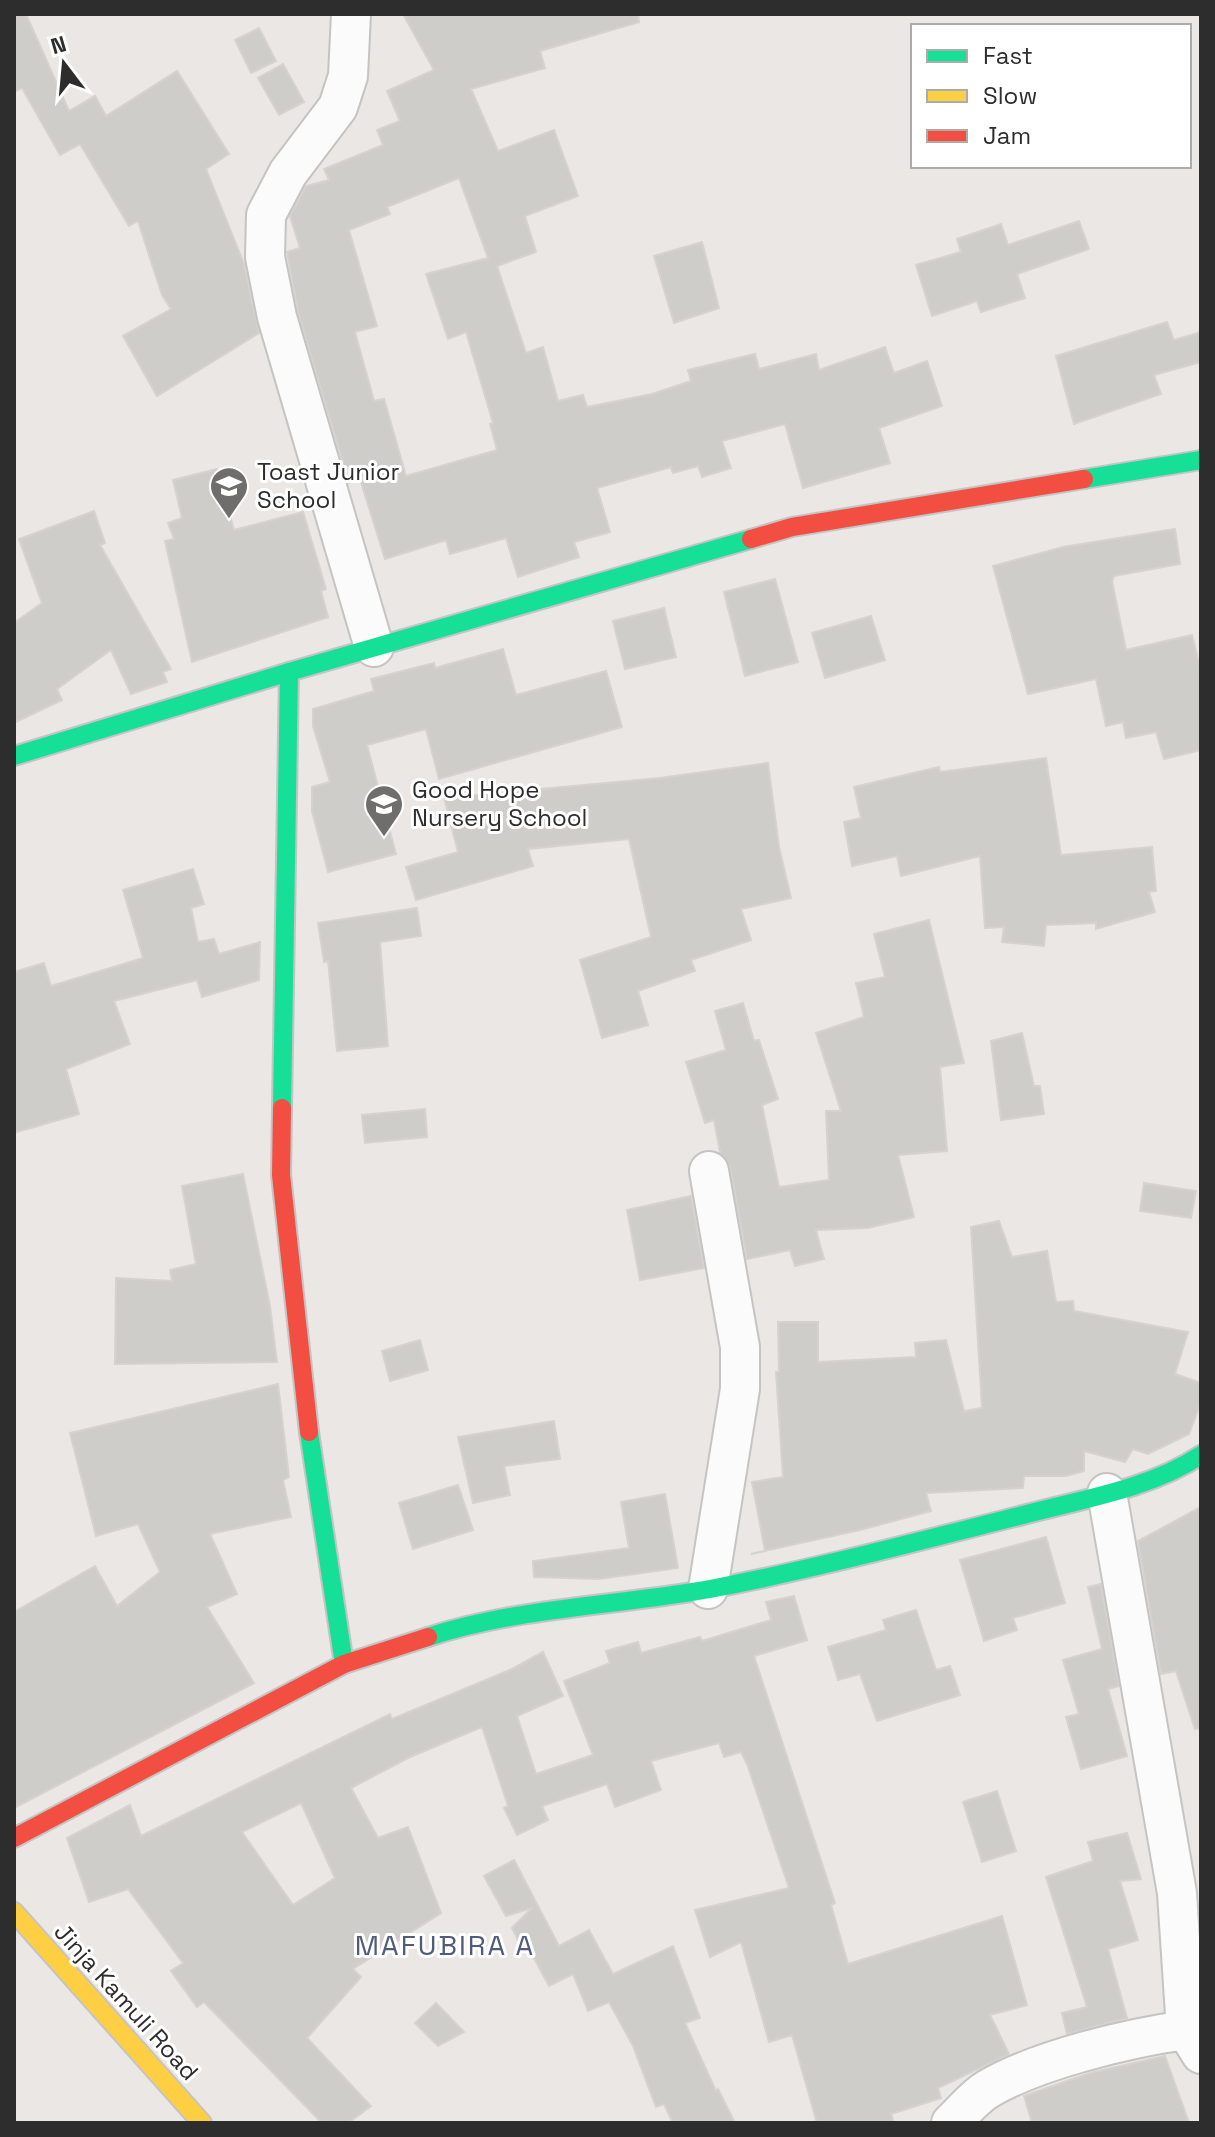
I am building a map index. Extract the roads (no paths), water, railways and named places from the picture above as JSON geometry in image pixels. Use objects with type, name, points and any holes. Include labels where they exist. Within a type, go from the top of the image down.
[{"type":"street","points":[[351,14],[348,76],[338,107],[288,173],[266,215],[265,257],[277,317],[374,647]]},
{"type":"street","points":[[14,756],[289,672],[792,527],[1201,460]]},
{"type":"street","points":[[289,672],[281,1175],[314,1473],[344,1664]]},
{"type":"street","points":[[708,1589],[740,1389],[740,1347],[709,1171]]},
{"type":"street","points":[[14,1838],[344,1664],[480,1620],[708,1589],[902,1546],[1107,1493],[1183,1467],[1201,1455]]},
{"type":"street","points":[[951,2123],[985,2090],[1013,2077],[1131,2038],[1193,2042],[1177,1893],[1107,1493]]},
{"type":"street","name":"Jinja Kamuli Road","points":[[14,1912],[202,2123]]},
{"type":"place","name":"Toast Junior School","points":[[229,520]]},
{"type":"place","name":"Good Hope Nursery School","points":[[384,838]]},
{"type":"district","name":"MAFUBIRA A","points":[[445,1945]]}]
